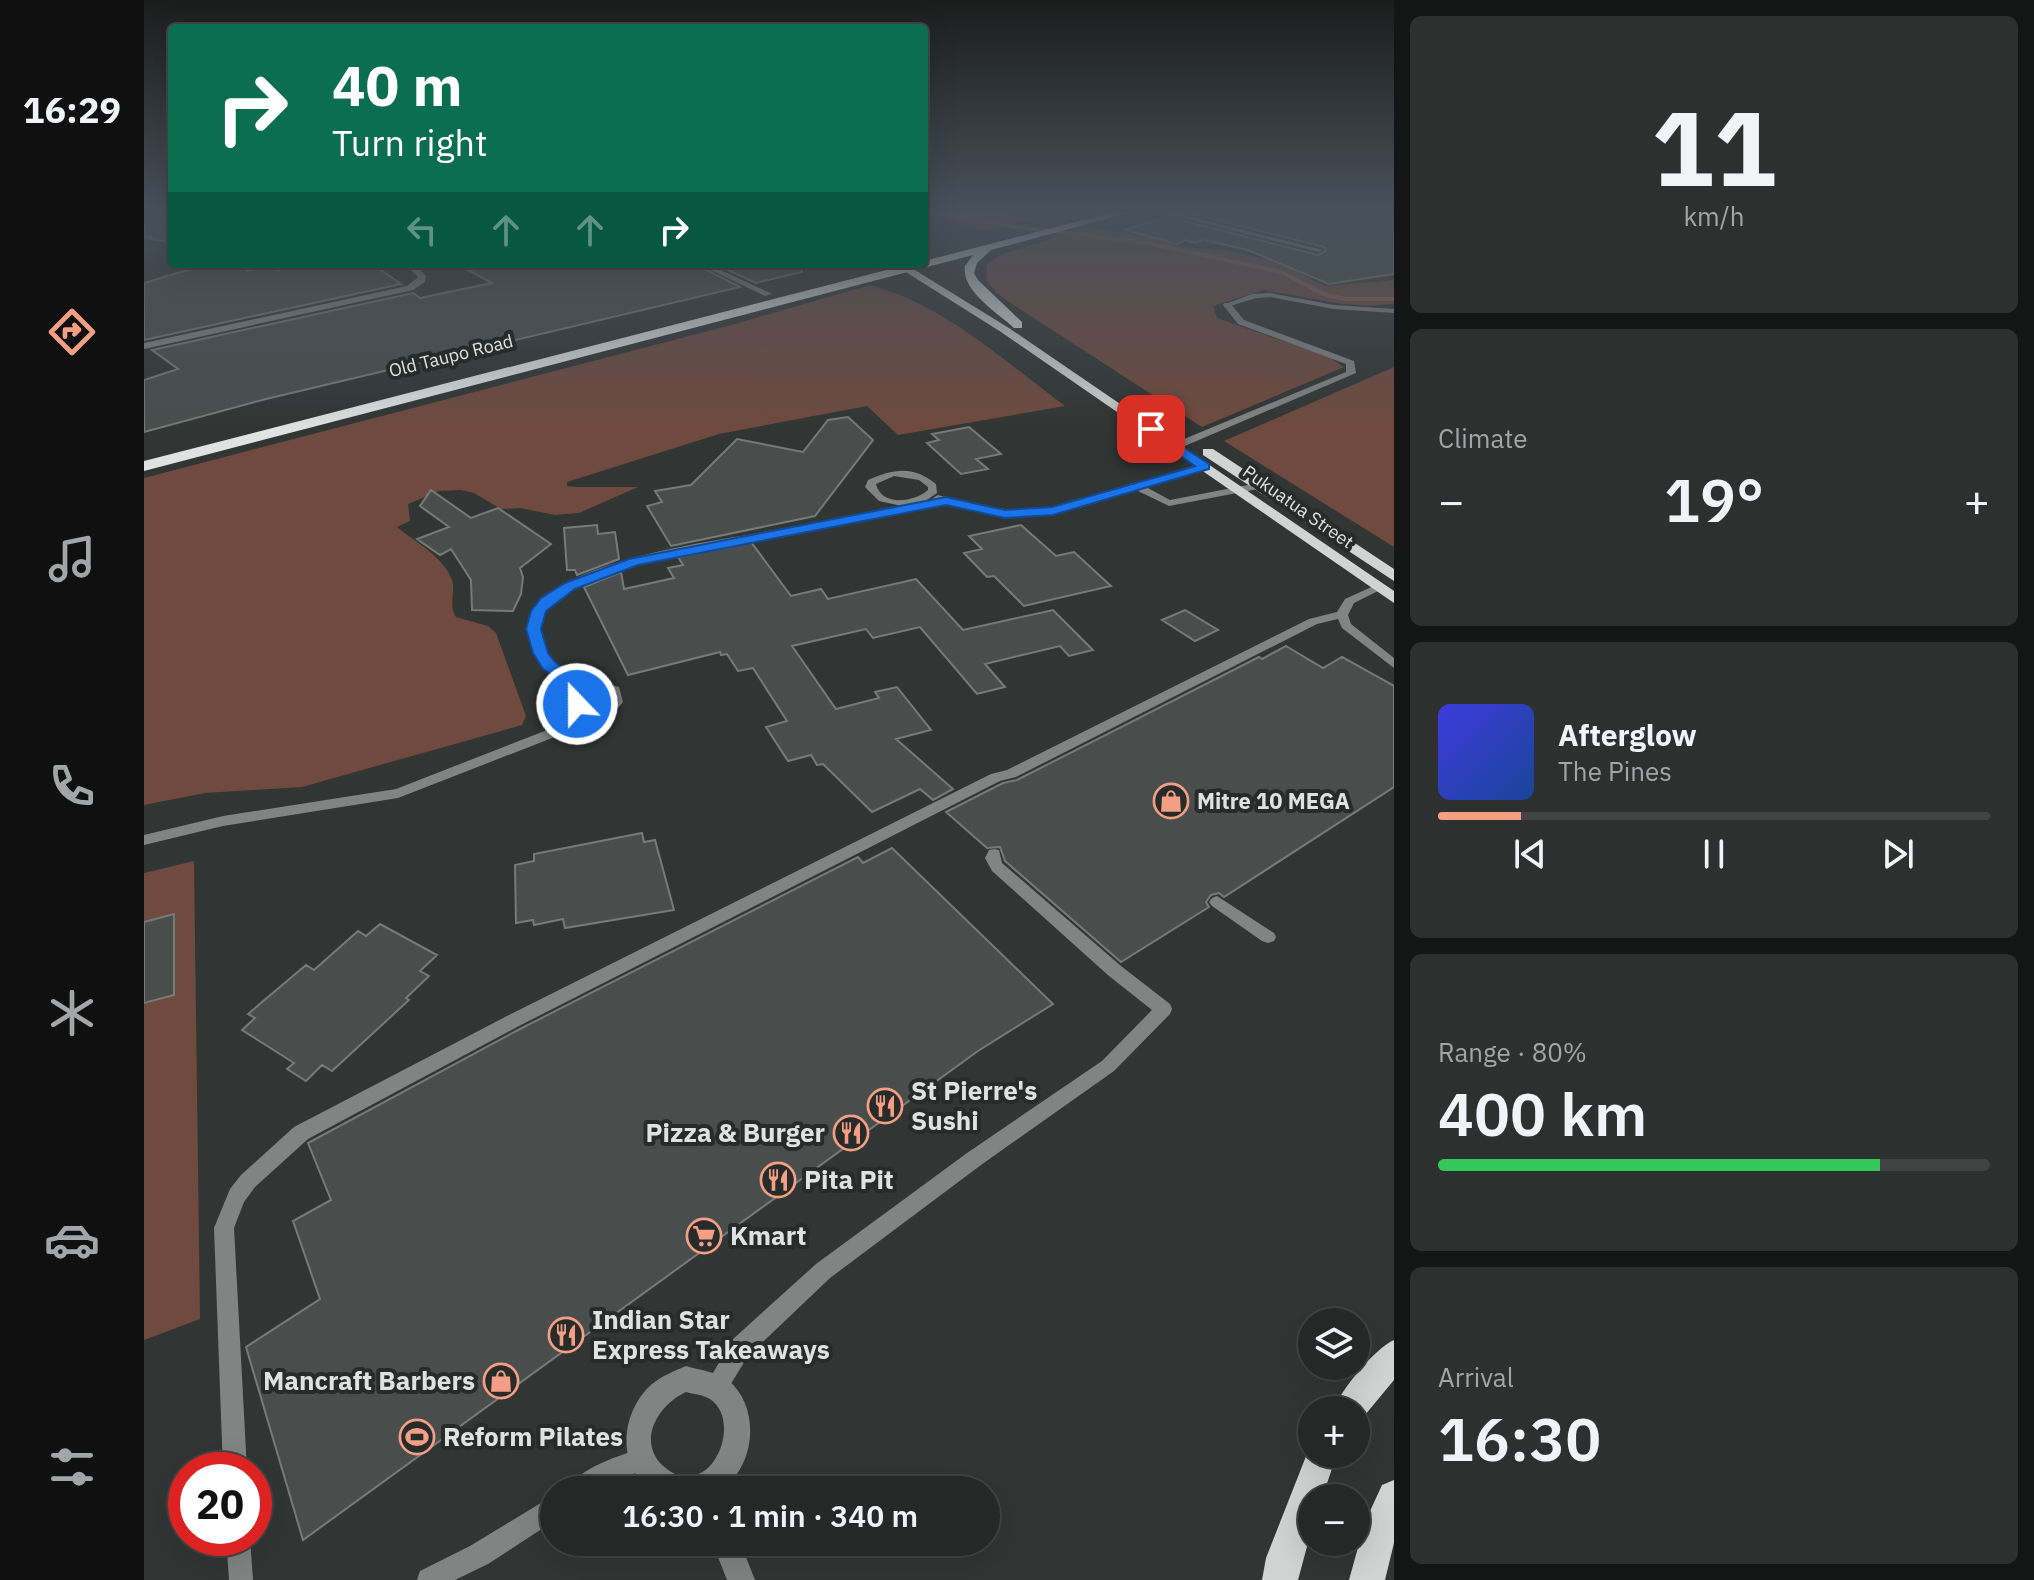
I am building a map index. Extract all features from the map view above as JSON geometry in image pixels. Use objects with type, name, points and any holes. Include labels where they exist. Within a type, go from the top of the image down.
[{"type":"highway","name":"Old Taupo Road","points":[[144,452],[808,284]]},
{"type":"highway","name":"Old Taupo Road","points":[[144,466],[845,284]]},
{"type":"highway","points":[[973,284],[1018,325]]},
{"type":"highway","name":"Old Taupo Road","points":[[670,331],[691,321],[762,302],[769,298],[768,294]]},
{"type":"highway","points":[[493,364],[506,367],[551,357],[573,356]]},
{"type":"highway","points":[[399,387],[418,388],[469,376],[483,380]]},
{"type":"main road","name":"Pukuatua Street","points":[[940,284],[1394,598]]},
{"type":"main road","name":"Pukuatua Street","points":[[946,284],[1018,325],[1394,576]]},
{"type":"main road","points":[[1361,1396],[1394,1356]]},
{"type":"main road","points":[[1280,1580],[1292,1533],[1316,1468]]},
{"type":"main road","points":[[1367,1580],[1382,1522],[1394,1497]]},
{"type":"street","points":[[144,346],[410,288],[416,284]]},
{"type":"street","points":[[745,284],[768,294]]},
{"type":"street","points":[[1176,446],[1351,373],[1351,363],[1241,322],[1227,305]]},
{"type":"street","points":[[655,1476],[643,1460],[639,1442],[641,1424],[647,1407],[657,1393],[686,1379],[702,1380],[716,1387],[729,1399],[737,1415],[739,1434],[735,1453],[721,1476]]},
{"type":"street","points":[[732,1556],[741,1580]]},
{"type":"lane","points":[[1227,305],[1255,296],[1270,295],[1334,307],[1394,311]]},
{"type":"lane","points":[[930,496],[933,486],[913,474],[893,473],[871,482],[870,487],[877,497],[905,503],[930,496],[985,512],[1030,514],[1053,511],[1134,485],[1205,467]]},
{"type":"lane","points":[[1134,485],[1169,503],[1258,486]]},
{"type":"lane","points":[[848,519],[877,497]]},
{"type":"lane","points":[[585,689],[549,665],[535,640],[533,629],[539,611],[556,594],[634,562],[946,501]]},
{"type":"lane","points":[[1378,587],[1349,601],[1342,615],[1346,626],[1394,664]]},
{"type":"lane","points":[[234,1452],[224,1228],[233,1204],[248,1181],[301,1133],[513,1021],[996,777],[1011,774],[1313,621],[1342,615]]},
{"type":"lane","points":[[144,840],[223,821],[398,793],[565,728],[586,711],[608,710],[619,698],[610,687],[597,685],[585,689],[576,700],[586,711]]},
{"type":"lane","points":[[716,1387],[740,1348],[823,1271],[974,1159],[1108,1066],[1164,1009],[1115,971],[997,867],[992,858],[994,854]]},
{"type":"lane","points":[[1217,902],[1268,937]]},
{"type":"lane","points":[[603,1476],[616,1468],[643,1460]]},
{"type":"lane","points":[[429,1580],[479,1555],[540,1516]]},
{"type":"lane","points":[[239,1556],[241,1580]]},
{"type":"shaded area","points":[[989,284],[1394,284],[1394,304],[1367,306],[1336,303],[1264,290],[1213,306],[1217,318],[1329,357],[1344,367],[1202,427],[1000,296]]},
{"type":"shaded area","points":[[870,285],[897,294],[949,320],[1065,406],[898,435],[867,406],[719,434],[567,482],[567,486],[576,487],[638,487],[579,513],[555,515],[520,508],[501,509],[474,493],[461,490],[439,491],[408,504],[410,521],[397,527],[443,564],[452,580],[456,617],[488,626],[496,633],[526,716],[522,725],[302,787],[205,793],[144,805],[144,478],[735,324]]},
{"type":"shaded area","points":[[1394,367],[1394,547],[1224,441]]},
{"type":"shaded area","points":[[194,861],[200,1319],[144,1340],[144,873]]},
{"type":"building","points":[[144,284],[401,284],[144,340]]},
{"type":"building","points":[[488,284],[734,284],[740,287],[266,399],[144,432],[144,380],[178,369],[152,350],[413,293],[420,298]]},
{"type":"building","points":[[848,417],[873,440],[815,516],[671,546],[647,506],[662,502],[655,491],[691,485],[737,439],[803,452],[828,420]]},
{"type":"building","points":[[969,427],[1001,454],[976,459],[988,469],[961,474],[927,443],[939,440],[932,434]]},
{"type":"building","points":[[431,490],[471,518],[498,508],[551,544],[520,568],[523,577],[521,594],[513,611],[472,610],[471,580],[451,549],[440,555],[417,539],[449,527],[420,506]]},
{"type":"building","points":[[597,525],[598,534],[615,532],[619,559],[577,575],[575,570],[567,570],[564,528]]},
{"type":"building","points":[[1021,525],[1056,556],[1074,552],[1111,586],[1024,606],[994,576],[987,577],[964,553],[982,549],[969,536]]},
{"type":"building","points":[[751,542],[791,596],[821,589],[828,599],[916,579],[963,630],[1053,610],[1093,650],[1069,656],[1060,646],[985,664],[1005,687],[977,694],[920,627],[873,638],[866,629],[792,646],[836,709],[879,698],[875,692],[897,687],[931,730],[896,739],[953,789],[933,800],[920,789],[872,812],[823,764],[817,765],[811,755],[788,761],[766,727],[787,721],[753,668],[738,671],[727,654],[721,655],[720,652],[628,675],[584,587],[621,572],[624,589],[674,578],[668,568],[683,565],[678,557]]},
{"type":"building","points":[[1185,610],[1218,630],[1195,641],[1162,620]]},
{"type":"building","name":"Mitre 10 MEGA","points":[[1286,646],[1323,668],[1342,657],[1394,686],[1394,787],[1224,897],[1219,893],[1211,895],[1206,902],[1209,907],[1121,962],[1005,861],[1000,847],[987,848],[946,812],[1003,783],[1017,780]]},
{"type":"building","points":[[642,833],[644,842],[655,840],[674,910],[565,928],[563,919],[534,925],[533,920],[516,923],[515,865],[534,861],[534,854]]},
{"type":"building","points":[[892,848],[1053,1004],[978,1051],[303,1540],[246,1347],[320,1299],[293,1221],[331,1200],[308,1143],[520,1029],[858,857],[863,863]]},
{"type":"building","points":[[174,914],[174,995],[144,1003],[144,922]]},
{"type":"building","points":[[380,924],[437,955],[420,971],[429,976],[406,998],[409,1000],[332,1071],[322,1065],[306,1081],[287,1069],[294,1063],[242,1030],[255,1018],[248,1014],[306,965],[314,970],[358,931],[366,936]]},
{"type":"waterway","points":[[1304,284],[1326,295],[1345,299],[1394,299]]},
{"type":"place","name":"Mitre 10 MEGA","points":[[1171,801]]},
{"type":"place","name":"St Pierre's Sushi","points":[[885,1106]]},
{"type":"place","name":"Pizza & Burger","points":[[851,1133]]},
{"type":"place","name":"Pita Pit","points":[[778,1180]]},
{"type":"place","name":"Kmart","points":[[704,1236]]},
{"type":"place","name":"Indian Star Express Takeaways","points":[[566,1335]]},
{"type":"place","name":"Mancraft Barbers","points":[[501,1381]]},
{"type":"place","name":"Reform Pilates","points":[[417,1437]]},
{"type":"route","points":[[577,704],[577,696],[585,689],[549,665],[535,640],[533,629],[539,611],[546,602],[570,586],[634,562],[682,551],[946,501],[1005,514],[1053,511],[1134,485],[1205,467],[1151,429]]}]
